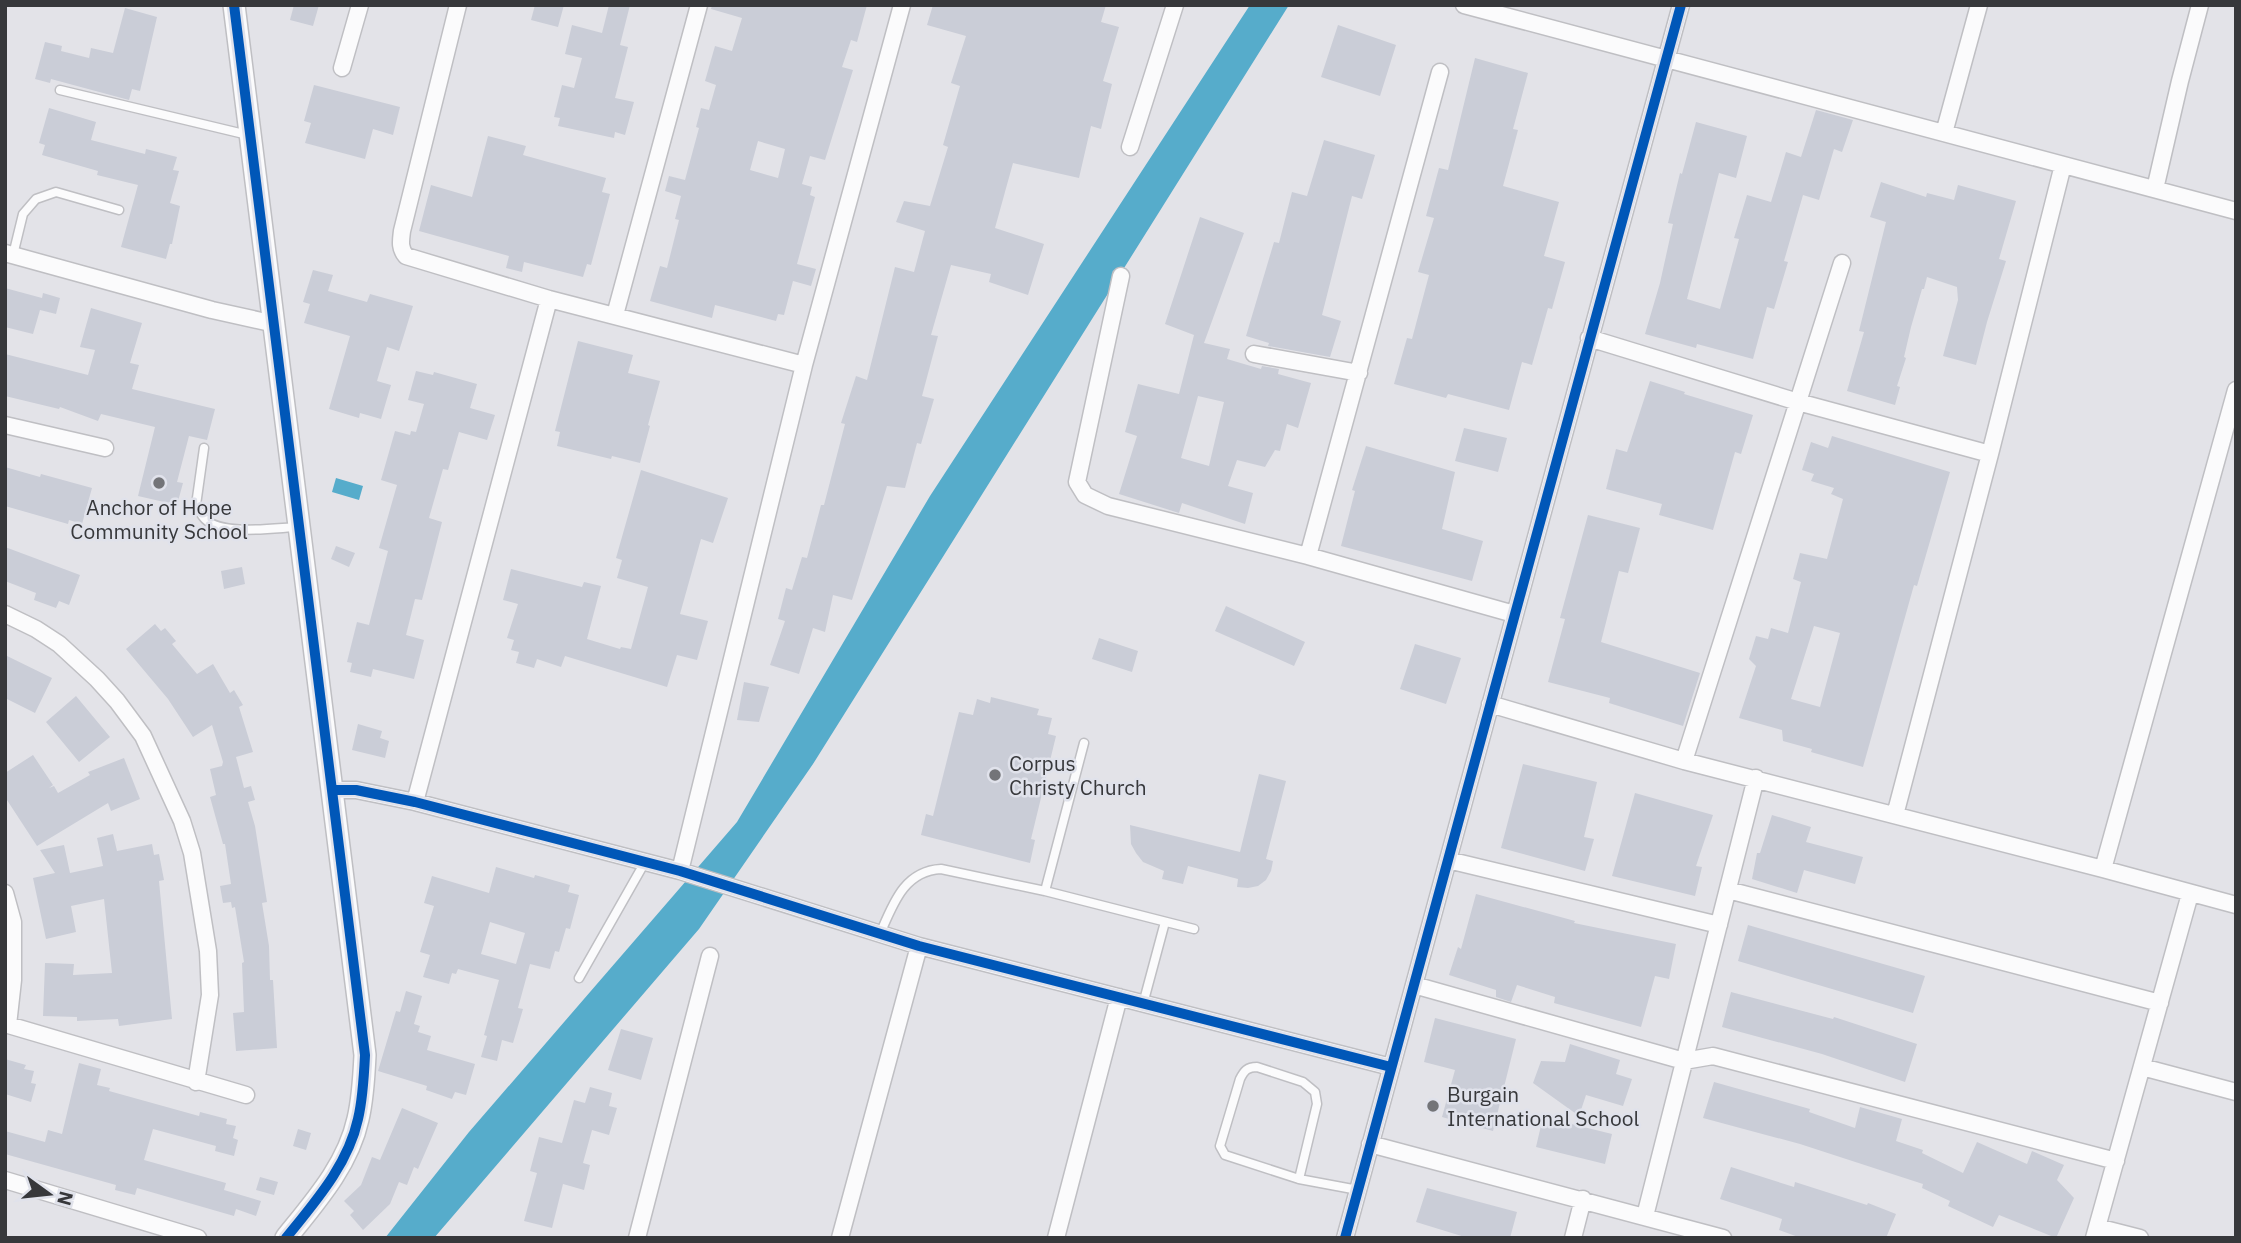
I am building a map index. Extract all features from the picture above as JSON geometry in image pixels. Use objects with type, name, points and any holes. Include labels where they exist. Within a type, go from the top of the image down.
[{"type":"street","points":[[234,5],[365,1055],[358,1121],[347,1152],[325,1189],[286,1238]]},
{"type":"street","points":[[342,68],[360,5]]},
{"type":"street","points":[[458,5],[402,231],[402,251],[414,260],[549,299],[804,365]]},
{"type":"street","points":[[615,315],[699,5]]},
{"type":"street","points":[[683,872],[804,365],[902,5]]},
{"type":"street","points":[[1130,147],[1175,5]]},
{"type":"street","points":[[1464,5],[2236,211]]},
{"type":"street","points":[[1345,1238],[1681,5]]},
{"type":"street","points":[[1944,133],[1979,5]]},
{"type":"street","points":[[2155,189],[2200,5]]},
{"type":"street","points":[[1308,556],[1440,72]]},
{"type":"street","points":[[1895,815],[2063,165]]},
{"type":"street","points":[[9,254],[212,310],[275,324]]},
{"type":"street","points":[[1684,761],[1842,263]]},
{"type":"street","points":[[1121,276],[1077,482],[1085,495],[1108,506],[1308,556],[1514,614]]},
{"type":"street","points":[[415,802],[549,299]]},
{"type":"street","points":[[1590,338],[1798,402],[1990,454]]},
{"type":"street","points":[[1254,354],[1359,373]]},
{"type":"street","points":[[2103,869],[2236,390]]},
{"type":"street","points":[[5,425],[105,447]]},
{"type":"street","points":[[5,614],[59,644],[97,678],[117,701],[143,736],[182,821],[192,853],[208,951],[210,995],[196,1082]]},
{"type":"street","points":[[1490,704],[1684,761],[2236,905]]},
{"type":"street","points":[[1645,1216],[1756,778]]},
{"type":"street","points":[[333,790],[356,790],[415,802],[645,862],[919,946],[1391,1067]]},
{"type":"street","points":[[1448,860],[1719,925]]},
{"type":"street","points":[[1728,890],[2160,1003]]},
{"type":"street","points":[[5,893],[13,922],[13,980],[6,1025],[246,1095]]},
{"type":"street","points":[[2140,1238],[2096,1232],[2190,894]]},
{"type":"street","points":[[840,1238],[919,946]]},
{"type":"street","points":[[637,1238],[710,956]]},
{"type":"street","points":[[1414,985],[1684,1060],[1713,1056],[2116,1161]]},
{"type":"street","points":[[1056,1238],[1119,997]]},
{"type":"street","points":[[2142,1067],[2236,1092]]},
{"type":"street","points":[[1370,1144],[1723,1238]]},
{"type":"street","points":[[5,1180],[198,1238]]},
{"type":"street","points":[[1573,1238],[1583,1199]]},
{"type":"lane","points":[[60,90],[251,136]]},
{"type":"lane","points":[[9,254],[23,214],[36,200],[56,192],[119,210]]},
{"type":"lane","points":[[204,448],[196,505],[204,519],[234,530],[300,527]]},
{"type":"lane","points":[[1045,891],[1084,743]]},
{"type":"lane","points":[[579,978],[645,862]]},
{"type":"lane","points":[[880,934],[900,890],[927,870],[941,869],[1045,891],[1194,929]]},
{"type":"lane","points":[[1143,1004],[1165,922]]},
{"type":"lane","points":[[1299,1179],[1317,1104],[1315,1092],[1303,1082],[1251,1067],[1245,1070],[1240,1079],[1220,1146],[1223,1152],[1230,1158],[1299,1179],[1358,1190]]},
{"type":"water","points":[[1250,5],[1289,5],[813,764],[699,929],[434,1238],[385,1238],[469,1132],[737,822],[930,496]]},
{"type":"water","points":[[336,478],[363,486],[359,500],[332,492]]},
{"type":"building","points":[[294,5],[319,5],[313,26],[290,20]]},
{"type":"building","points":[[535,5],[564,5],[558,27],[531,20]]},
{"type":"building","points":[[609,5],[630,5],[620,45],[628,47],[615,98],[634,102],[625,135],[615,132],[614,138],[558,126],[560,118],[554,117],[562,85],[574,88],[582,58],[565,54],[572,25],[602,33]]},
{"type":"building","points":[[712,5],[867,5],[857,42],[851,40],[842,67],[853,70],[825,160],[810,156],[802,184],[812,187],[810,195],[815,197],[797,264],[816,269],[811,286],[793,281],[784,315],[778,314],[776,321],[715,305],[712,318],[650,301],[660,266],[667,268],[679,220],[675,219],[681,196],[665,191],[669,176],[685,180],[699,128],[696,127],[701,108],[709,110],[716,85],[705,81],[715,46],[732,51],[742,18],[711,9]],"holes":[[[758,141],[785,149],[778,178],[750,170]]]},
{"type":"building","points":[[933,5],[1106,5],[1101,22],[1119,27],[1103,81],[1112,84],[1101,129],[1091,126],[1079,178],[1013,163],[995,228],[1044,244],[1028,295],[989,282],[991,274],[951,265],[931,335],[938,336],[922,396],[934,399],[921,444],[917,443],[905,488],[887,486],[852,600],[833,595],[825,632],[813,628],[799,674],[770,665],[785,621],[778,619],[786,588],[792,590],[802,557],[807,558],[845,424],[841,423],[856,376],[867,380],[895,267],[914,272],[925,231],[896,222],[904,201],[930,206],[948,147],[943,145],[960,86],[951,83],[966,36],[927,25]]},
{"type":"building","points":[[125,8],[157,17],[140,91],[132,89],[129,100],[51,79],[50,83],[35,79],[45,42],[62,46],[61,51],[89,58],[91,48],[113,53]]},
{"type":"building","points":[[1338,25],[1396,45],[1380,96],[1321,77]]},
{"type":"building","points":[[1475,58],[1528,73],[1513,129],[1518,130],[1503,186],[1559,202],[1544,256],[1565,262],[1552,309],[1548,308],[1532,365],[1522,362],[1509,410],[1448,394],[1446,398],[1394,384],[1407,338],[1412,339],[1429,275],[1418,272],[1434,218],[1426,216],[1439,168],[1448,170]]},
{"type":"building","points":[[314,85],[400,107],[393,135],[373,129],[365,159],[305,143],[311,123],[304,121]]},
{"type":"building","points":[[49,108],[96,122],[91,140],[145,154],[146,149],[177,157],[173,170],[179,171],[170,203],[180,206],[166,259],[121,247],[138,185],[97,175],[98,171],[42,155],[45,145],[39,143]]},
{"type":"building","points":[[1816,110],[1853,120],[1842,152],[1834,149],[1819,200],[1803,195],[1784,261],[1788,262],[1774,309],[1767,307],[1753,359],[1697,344],[1696,348],[1645,334],[1673,224],[1668,223],[1680,173],[1682,174],[1696,122],[1747,136],[1736,178],[1719,173],[1687,299],[1720,309],[1739,239],[1734,238],[1747,195],[1771,202],[1786,152],[1801,157]]},
{"type":"building","points":[[488,136],[526,146],[523,155],[606,178],[602,192],[610,194],[591,265],[587,264],[583,277],[524,262],[522,272],[506,268],[509,256],[419,231],[431,185],[472,197]]},
{"type":"building","points":[[1324,140],[1375,155],[1362,199],[1352,196],[1322,315],[1341,321],[1330,357],[1268,346],[1269,343],[1246,336],[1274,242],[1279,243],[1292,192],[1307,196]]},
{"type":"building","points":[[1881,182],[1926,197],[1927,193],[1954,200],[1958,185],[2016,201],[1999,259],[2006,261],[1976,365],[1943,356],[1958,300],[1957,287],[1927,277],[1911,327],[1895,405],[1847,391],[1864,332],[1859,331],[1886,222],[1870,217]]},
{"type":"building","points":[[1200,217],[1244,233],[1204,343],[1230,349],[1227,359],[1261,369],[1262,366],[1279,369],[1278,374],[1311,383],[1298,428],[1287,424],[1280,451],[1275,450],[1265,467],[1237,460],[1228,486],[1253,493],[1245,524],[1182,503],[1179,513],[1119,494],[1137,436],[1125,432],[1138,384],[1179,394],[1194,335],[1165,324]],"holes":[[[1198,396],[1224,402],[1209,466],[1181,458]]]},
{"type":"building","points":[[313,270],[333,275],[328,291],[367,302],[370,294],[413,306],[399,351],[387,347],[377,381],[391,385],[381,419],[360,413],[359,418],[329,409],[350,336],[304,323],[310,304],[303,302]]},
{"type":"building","points":[[5,288],[42,298],[43,293],[60,298],[56,314],[40,310],[33,334],[5,327]]},
{"type":"building","points":[[91,308],[142,323],[130,363],[139,365],[132,389],[215,409],[207,440],[189,436],[177,482],[183,483],[177,505],[138,496],[155,427],[101,414],[98,421],[60,407],[59,409],[5,396],[5,354],[88,375],[95,350],[80,347]]},
{"type":"building","points":[[578,341],[633,355],[628,373],[660,381],[640,463],[557,446],[560,432],[555,431]]},
{"type":"building","points":[[416,371],[433,375],[434,372],[477,384],[470,408],[495,415],[487,440],[459,432],[448,470],[443,469],[429,518],[442,522],[422,600],[415,599],[406,635],[424,640],[414,679],[373,669],[371,677],[350,672],[352,663],[347,662],[357,622],[369,625],[388,551],[379,548],[397,485],[381,480],[395,431],[410,435],[411,431],[416,432],[424,404],[408,400]]},
{"type":"building","points":[[1650,381],[1753,415],[1741,454],[1735,452],[1713,530],[1659,515],[1662,504],[1606,489],[1616,449],[1627,452]]},
{"type":"building","points":[[1464,428],[1507,438],[1498,472],[1455,461]]},
{"type":"building","points":[[1832,436],[1950,472],[1917,586],[1914,585],[1863,767],[1783,741],[1782,730],[1739,718],[1756,666],[1749,659],[1756,636],[1768,639],[1771,628],[1788,633],[1801,582],[1793,579],[1800,553],[1827,559],[1843,499],[1831,494],[1834,488],[1811,481],[1814,474],[1802,470],[1811,442],[1828,448]],"holes":[[[1814,626],[1840,633],[1820,707],[1791,699]]]},
{"type":"building","points":[[1366,446],[1455,472],[1442,529],[1483,541],[1472,581],[1341,546],[1355,491],[1352,490]]},
{"type":"building","points":[[5,467],[92,488],[82,524],[69,520],[68,524],[5,506]]},
{"type":"building","points":[[641,470],[728,498],[713,543],[701,539],[680,614],[708,621],[697,660],[677,655],[667,687],[565,656],[561,667],[537,659],[534,668],[516,663],[519,652],[511,650],[514,640],[507,638],[518,604],[503,600],[511,569],[582,587],[584,582],[601,586],[587,639],[620,649],[631,649],[648,587],[617,578],[622,560],[616,558]]},
{"type":"building","points":[[1588,515],[1640,528],[1628,573],[1619,571],[1601,642],[1700,673],[1683,726],[1609,703],[1610,698],[1548,682],[1565,619],[1560,618]]},
{"type":"building","points":[[336,546],[355,553],[349,567],[331,559]]},
{"type":"building","points":[[5,547],[80,575],[69,605],[59,601],[56,608],[34,600],[36,593],[5,581]]},
{"type":"building","points":[[242,567],[245,584],[224,589],[221,571]]},
{"type":"building","points":[[1226,606],[1305,642],[1294,666],[1215,631]]},
{"type":"building","points":[[155,624],[161,631],[165,628],[176,641],[172,644],[197,674],[213,664],[230,693],[234,690],[243,705],[239,707],[253,752],[236,757],[244,788],[251,786],[255,800],[248,802],[255,826],[267,902],[262,903],[269,946],[270,980],[273,980],[277,1048],[236,1051],[233,1013],[244,1012],[244,962],[235,907],[232,908],[231,902],[223,903],[220,886],[231,884],[225,844],[210,797],[216,795],[210,769],[222,766],[223,762],[212,725],[193,737],[168,699],[126,649]]},
{"type":"building","points":[[1099,638],[1138,651],[1132,672],[1092,659]]},
{"type":"building","points":[[1415,644],[1461,658],[1446,704],[1400,689]]},
{"type":"building","points":[[5,655],[52,678],[35,713],[5,698]]},
{"type":"building","points":[[744,682],[769,687],[759,722],[737,720]]},
{"type":"building","points":[[76,696],[110,737],[79,762],[46,722]]},
{"type":"building","name":"Corpus Christy Church","points":[[991,697],[1039,709],[1037,715],[1052,718],[1048,734],[1056,736],[1031,839],[1035,840],[1030,863],[921,835],[926,814],[933,816],[959,712],[973,715],[977,699],[990,703]]},
{"type":"building","points":[[358,724],[382,731],[380,738],[389,741],[385,758],[352,750]]},
{"type":"building","points":[[33,755],[53,785],[49,788],[54,786],[58,793],[90,775],[88,772],[124,758],[140,799],[111,811],[108,803],[37,846],[5,797],[5,773]]},
{"type":"building","points":[[1523,764],[1597,782],[1584,837],[1594,839],[1585,871],[1501,848]]},
{"type":"building","points":[[1259,774],[1286,781],[1266,859],[1273,861],[1271,871],[1266,880],[1258,886],[1237,887],[1238,879],[1188,866],[1183,884],[1162,879],[1164,871],[1143,862],[1136,853],[1131,844],[1130,825],[1240,852]]},
{"type":"building","points":[[1635,793],[1713,815],[1696,866],[1702,867],[1695,896],[1612,876]]},
{"type":"building","points":[[1772,815],[1811,827],[1806,842],[1863,857],[1855,884],[1804,870],[1797,893],[1752,879],[1757,853],[1760,853]]},
{"type":"building","points":[[113,834],[117,851],[152,844],[154,855],[159,854],[164,880],[159,881],[172,1019],[119,1026],[118,1019],[77,1021],[77,1017],[43,1016],[45,963],[74,964],[73,975],[112,973],[104,899],[71,906],[76,932],[46,939],[33,878],[55,873],[40,850],[64,845],[70,873],[103,866],[97,838]]},
{"type":"building","points":[[496,867],[570,885],[568,892],[579,895],[570,929],[566,928],[559,952],[555,951],[550,969],[530,964],[518,1008],[523,1009],[513,1043],[502,1040],[497,1061],[481,1057],[499,980],[458,969],[456,974],[452,973],[449,984],[423,977],[430,955],[420,952],[434,906],[424,903],[432,876],[489,893]],"holes":[[[490,922],[525,933],[516,964],[481,954]]]},
{"type":"building","points":[[1476,894],[1575,921],[1574,923],[1676,944],[1669,979],[1655,976],[1641,1027],[1554,1003],[1555,997],[1517,985],[1511,1002],[1496,997],[1496,990],[1449,975],[1458,947],[1461,949]]},
{"type":"building","points":[[1748,925],[1925,976],[1913,1013],[1738,961]]},
{"type":"building","points":[[406,991],[422,996],[414,1024],[420,1026],[418,1032],[431,1036],[427,1050],[475,1064],[466,1095],[455,1092],[452,1099],[426,1090],[427,1086],[378,1071],[396,1011],[400,1012]]},
{"type":"building","points":[[1731,992],[1833,1019],[1834,1017],[1917,1044],[1905,1082],[1822,1054],[1722,1027]]},
{"type":"building","points":[[1435,1018],[1516,1039],[1493,1131],[1442,1117],[1455,1070],[1424,1062]]},
{"type":"building","points":[[621,1029],[653,1038],[641,1080],[608,1070]]},
{"type":"building","points":[[1570,1044],[1620,1060],[1616,1074],[1632,1079],[1623,1106],[1586,1095],[1579,1116],[1533,1083],[1541,1061],[1565,1062]]},
{"type":"building","points":[[5,1059],[26,1065],[24,1069],[34,1071],[31,1083],[36,1084],[31,1102],[5,1094]]},
{"type":"building","points":[[79,1063],[101,1069],[97,1085],[110,1088],[109,1091],[199,1116],[200,1112],[227,1119],[226,1124],[236,1126],[233,1138],[238,1140],[234,1156],[215,1151],[216,1146],[153,1129],[144,1160],[226,1183],[224,1190],[261,1201],[256,1216],[236,1209],[234,1216],[137,1188],[135,1195],[115,1190],[116,1185],[5,1154],[5,1131],[45,1142],[48,1130],[62,1134]]},
{"type":"building","points":[[1714,1082],[1810,1109],[1809,1112],[1855,1128],[1860,1107],[1902,1119],[1896,1141],[1923,1150],[1922,1153],[1963,1173],[1977,1142],[2027,1164],[2032,1151],[2064,1165],[2057,1180],[2074,1198],[2056,1238],[1999,1215],[1993,1227],[1948,1206],[1950,1201],[1922,1188],[1923,1184],[1800,1144],[1703,1118]]},
{"type":"building","points":[[590,1087],[612,1093],[609,1106],[617,1108],[609,1135],[592,1130],[583,1163],[590,1165],[584,1190],[563,1184],[552,1228],[524,1221],[537,1173],[530,1171],[539,1137],[562,1143],[574,1100],[585,1103]]},
{"type":"building","points":[[402,1108],[438,1123],[418,1169],[414,1167],[407,1185],[399,1182],[390,1204],[363,1230],[350,1215],[354,1211],[344,1201],[361,1185],[372,1157],[380,1160]]},
{"type":"building","points":[[1543,1117],[1612,1134],[1605,1164],[1536,1147]]},
{"type":"building","points":[[298,1129],[311,1133],[306,1150],[293,1146]]},
{"type":"building","points":[[1731,1167],[1794,1187],[1795,1182],[1896,1214],[1886,1238],[1801,1238],[1779,1230],[1782,1219],[1720,1199]]},
{"type":"building","points":[[260,1177],[278,1182],[274,1195],[256,1190]]},
{"type":"building","points":[[1427,1188],[1517,1212],[1510,1238],[1468,1238],[1416,1222]]},
{"type":"cycle path","points":[[234,5],[365,1055],[360,1111],[347,1152],[329,1182],[286,1238]]},
{"type":"cycle path","points":[[1345,1238],[1681,5]]},
{"type":"cycle path","points":[[333,790],[356,790],[415,802],[680,871],[919,946],[1391,1067]]},
{"type":"place","name":"Anchor of Hope Community School","points":[[159,483]]},
{"type":"place","name":"Corpus Christy Church","points":[[995,775]]},
{"type":"place","name":"Burgain International School","points":[[1433,1106]]}]
